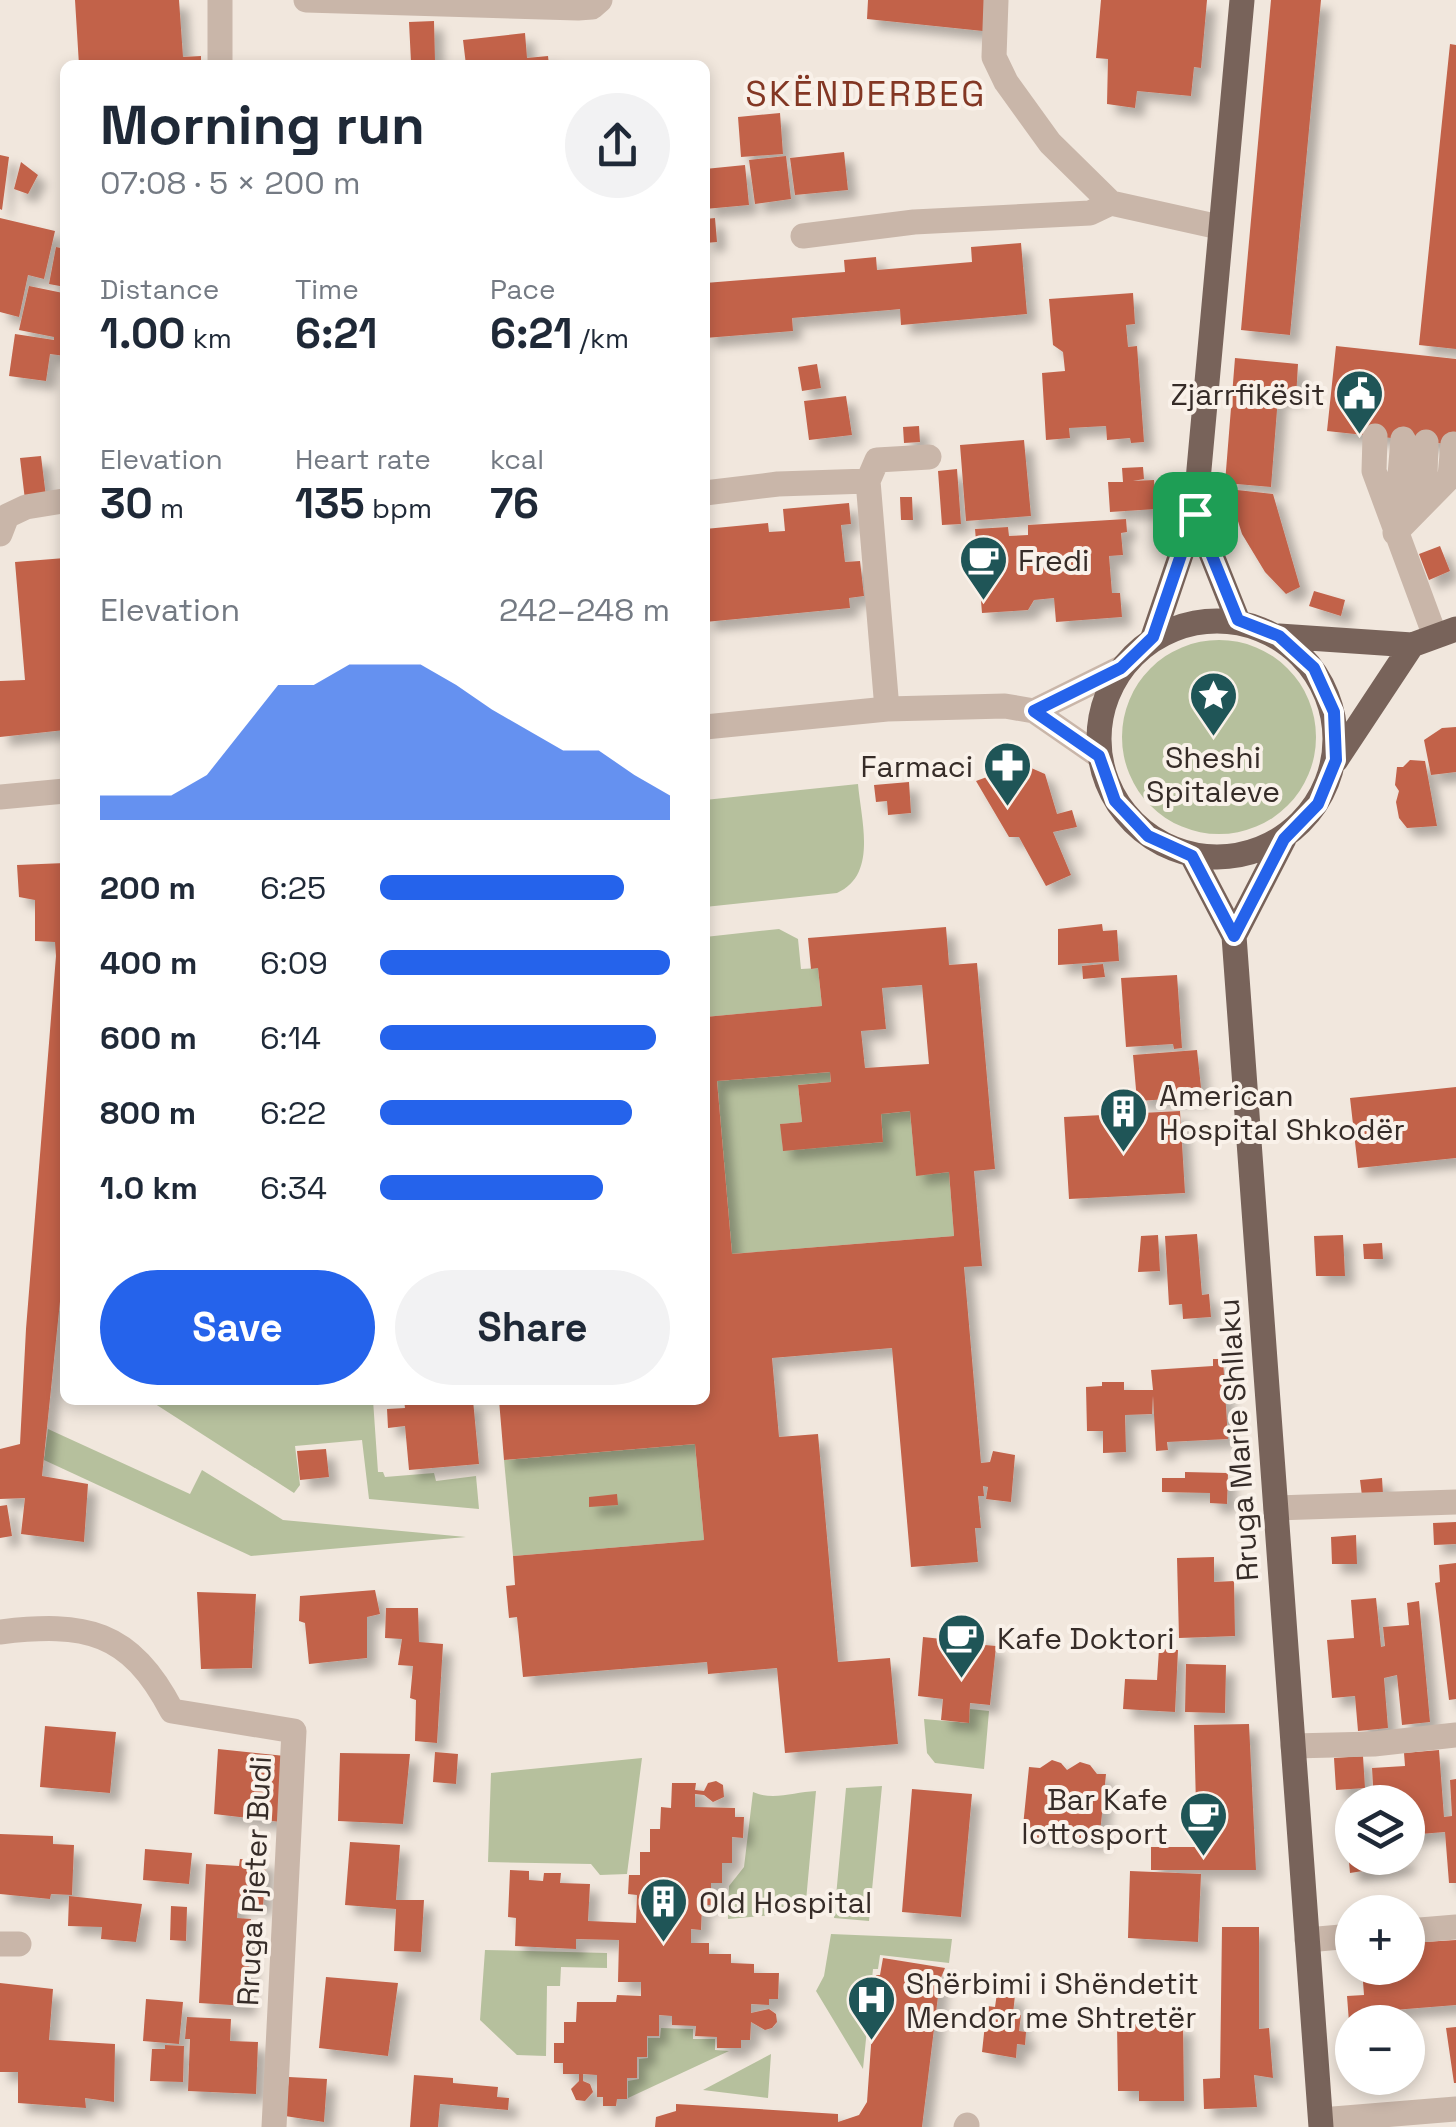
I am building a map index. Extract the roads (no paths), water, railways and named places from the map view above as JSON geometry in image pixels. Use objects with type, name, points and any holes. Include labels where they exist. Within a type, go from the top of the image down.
[{"type":"main road","points":[[1153,637],[1195,514],[1242,0]]},
{"type":"main road","points":[[1195,514],[1238,620]]},
{"type":"main road","points":[[1284,839],[1240,856],[1192,856],[1148,836],[1115,801],[1099,756],[1101,710],[1121,668],[1153,637],[1194,621],[1238,620],[1279,636],[1434,637]]},
{"type":"main road","points":[[1279,636],[1314,668],[1334,712],[1336,760]]},
{"type":"main road","points":[[1234,936],[1284,839],[1318,804],[1336,760],[1434,637]]},
{"type":"main road","points":[[1192,856],[1234,936]]},
{"type":"main road","name":"Rruga Marie Shllaku","points":[[1234,936],[1321,2124]]},
{"type":"street","points":[[220,0],[220,60]]},
{"type":"street","points":[[306,0],[578,8],[592,7],[600,0]]},
{"type":"street","points":[[996,0],[994,57],[1006,82],[1050,143],[1111,203],[1219,227]]},
{"type":"street","points":[[803,236],[914,222],[1090,212],[1111,203]]},
{"type":"street","points":[[1375,436],[1374,471],[1434,637]]},
{"type":"street","points":[[1395,533],[1425,477],[1415,440]]},
{"type":"street","points":[[1395,533],[1450,478],[1453,444]]},
{"type":"street","points":[[887,709],[868,481],[877,460],[929,457]]},
{"type":"street","points":[[710,492],[778,484],[868,481]]},
{"type":"street","points":[[0,534],[7,516],[26,506],[60,501]]},
{"type":"street","points":[[1034,711],[1121,668]]},
{"type":"street","points":[[710,727],[887,709],[1005,706],[1034,711],[1099,756]]},
{"type":"street","points":[[0,797],[60,791]]},
{"type":"street","points":[[1276,1508],[1456,1502]]},
{"type":"street","name":"Rruga Pjeter Budi","points":[[0,1632],[45,1627],[96,1633],[129,1651],[156,1681],[172,1711],[294,1730],[274,2127]]},
{"type":"street","points":[[1293,1746],[1374,1744],[1456,1735]]},
{"type":"street","points":[[1425,1929],[1456,1926]]},
{"type":"street","points":[[1307,1940],[1335,1938]]},
{"type":"street","points":[[1321,2124],[1456,2110]]},
{"type":"place","name":"Zjarrfikësit","points":[[1360,436]]},
{"type":"place","name":"Fredi","points":[[983,602]]},
{"type":"place","name":"Sheshi Spitaleve","points":[[1213,738]]},
{"type":"place","name":"Farmaci","points":[[1008,808]]},
{"type":"place","name":"American Hospital Shkodër","points":[[1124,1154]]},
{"type":"place","name":"Kafe Doktori","points":[[962,1680]]},
{"type":"place","name":"Bar Kafe lottosport","points":[[1203,1858]]},
{"type":"place","name":"Old Hospital","points":[[664,1944]]},
{"type":"place","name":"Shërbimi i Shëndetit Mendor me Shtretër","points":[[871,2042]]},
{"type":"district","name":"SKËNDERBEG","points":[[866,94]]}]
